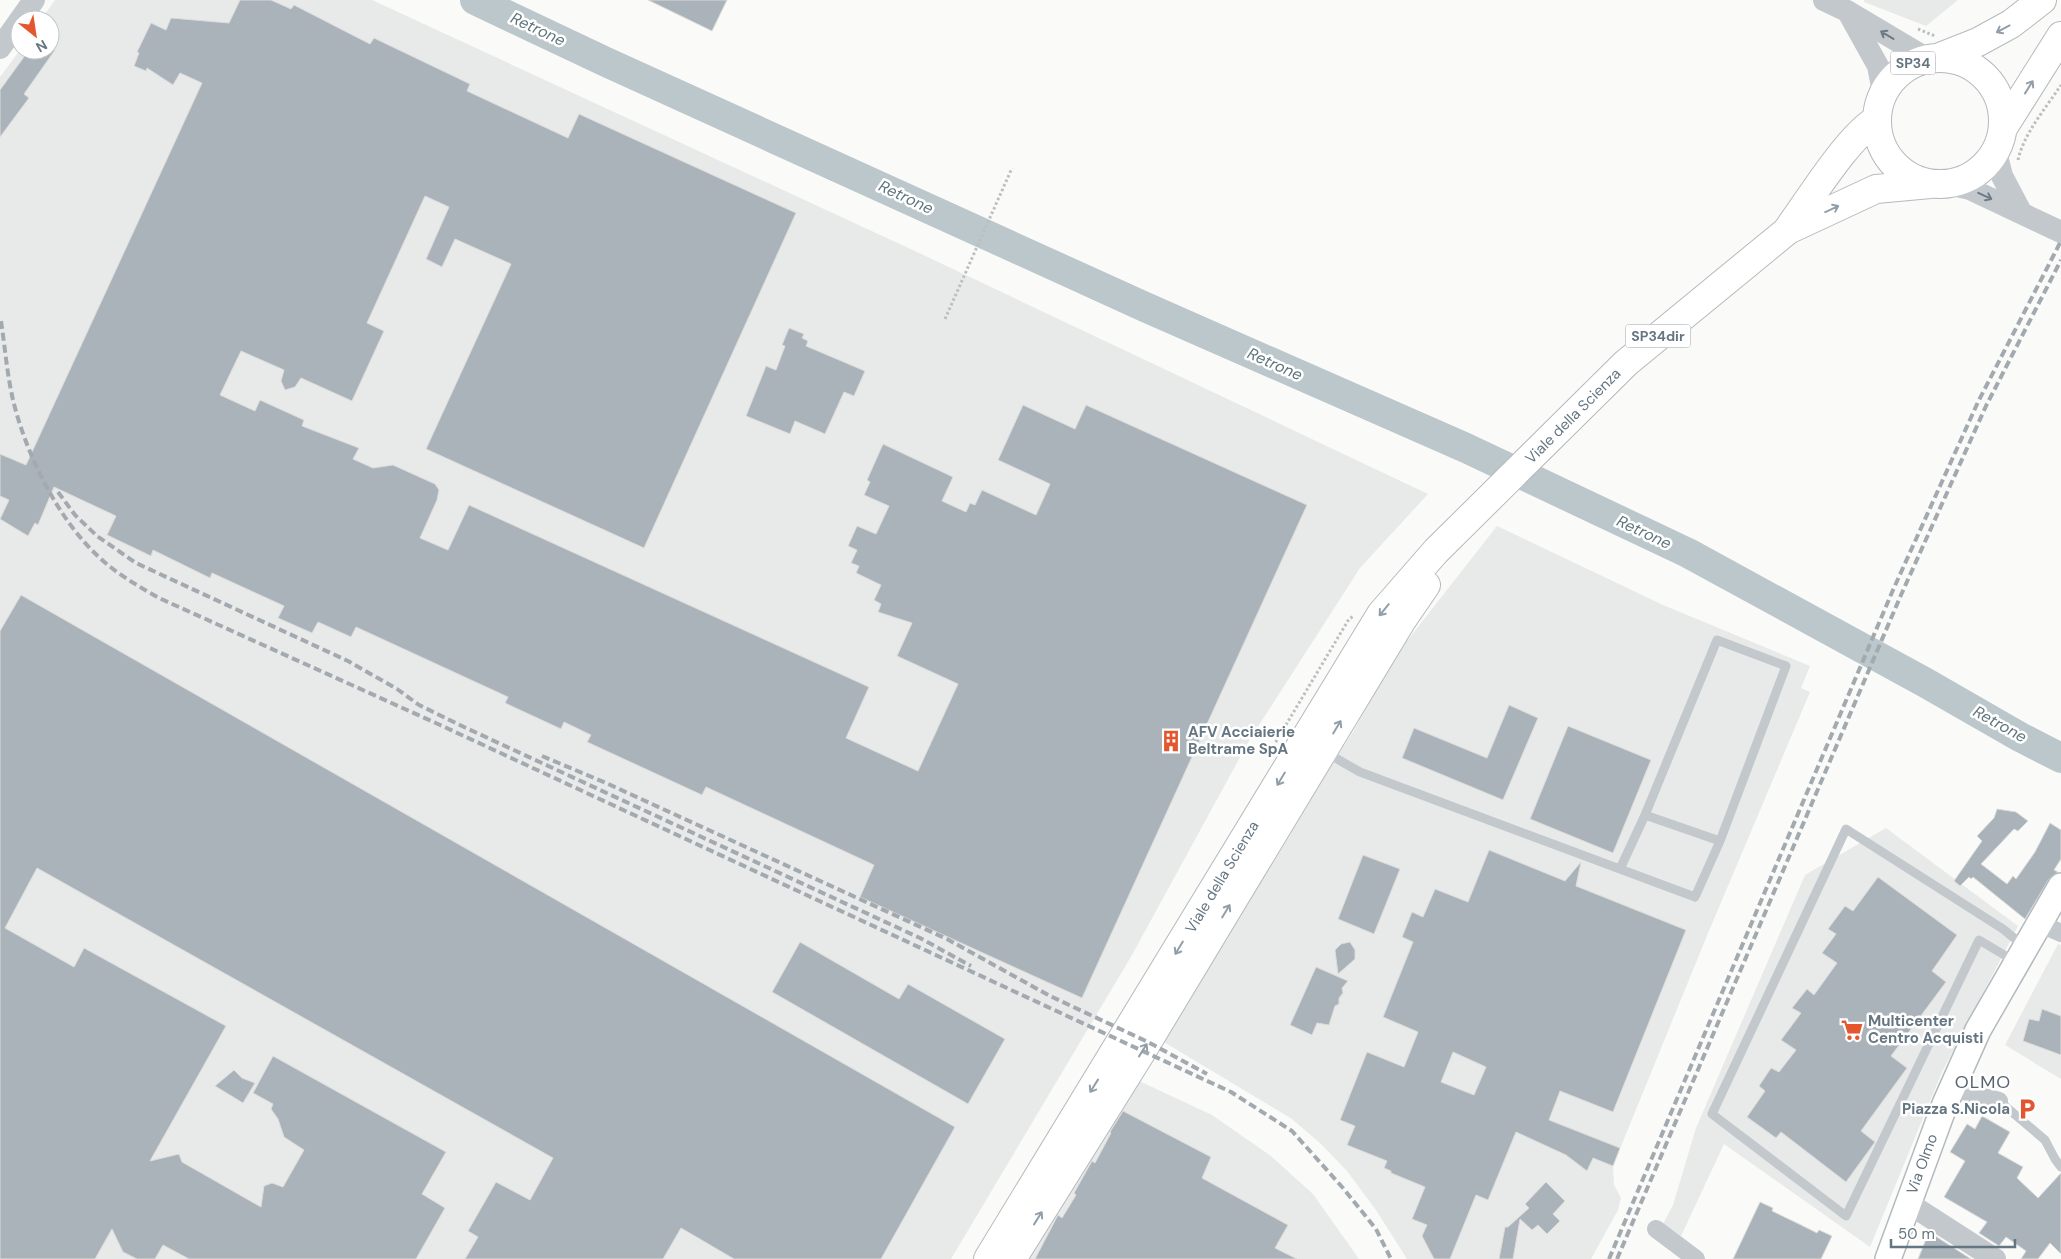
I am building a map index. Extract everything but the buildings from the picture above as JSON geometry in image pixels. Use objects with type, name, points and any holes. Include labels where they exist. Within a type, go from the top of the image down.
[{"type":"main road","points":[[1937,50],[1978,42],[2011,24],[2042,0]]},
{"type":"main road","points":[[1939,184],[1967,178],[2005,148],[2061,36]]},
{"type":"main road","name":"SP34","points":[[1939,184],[1912,178],[1897,168],[1886,154],[1878,138],[1876,120],[1878,105],[1883,92],[1894,76],[1908,65],[1937,50],[1961,60],[1980,71],[1994,87],[2002,107],[2005,148]]},
{"type":"main road","name":"SP34dir","points":[[1788,230],[1839,160],[1867,126],[1876,120]]},
{"type":"main road","name":"SP34dir","points":[[1788,230],[1876,189],[1939,184]]},
{"type":"main road","name":"Viale della Scienza","points":[[988,1259],[1381,614],[1436,552],[1626,363],[1788,230]]},
{"type":"main road","name":"Viale della Scienza","points":[[1012,1259],[1142,1051],[1402,620],[1478,512]]},
{"type":"main road","name":"Via Olmo","points":[[1888,1259],[1952,1088],[1978,1030],[2061,886]]},
{"type":"street","points":[[0,48],[34,0]]},
{"type":"street","points":[[1824,0],[1937,50]]},
{"type":"street","points":[[1847,11],[1878,66],[1883,92]]},
{"type":"street","name":"SP34","points":[[2005,148],[2002,176],[2021,212]]},
{"type":"street","name":"SP34","points":[[1939,184],[1970,189],[2021,212]]},
{"type":"street","points":[[2021,212],[2061,232]]},
{"type":"street","points":[[2038,923],[2061,933]]},
{"type":"street","points":[[1952,1088],[1999,1101]]},
{"type":"street","points":[[1908,1203],[1995,1259]]},
{"type":"street","points":[[1656,1229],[1696,1259]]},
{"type":"lane","points":[[1323,750],[1360,772],[1695,896],[1720,841],[1786,666],[1717,640],[1645,815],[1620,868]]},
{"type":"lane","points":[[1645,815],[1720,841]]},
{"type":"lane","points":[[1846,829],[2003,929],[2021,954],[1979,940],[1846,1216],[1712,1114],[1846,829]]},
{"type":"lane","points":[[1999,1101],[2046,1140],[2055,1160],[2061,1167]]},
{"type":"path","points":[[1910,25],[1934,36],[1937,50]]},
{"type":"path","points":[[2005,148],[2020,150],[2061,85]]},
{"type":"path","points":[[945,319],[1012,168]]},
{"type":"shaded area","points":[[55,0],[372,0],[917,252],[1428,494],[1360,568],[1250,739],[1132,955],[951,1259],[0,1259],[0,77],[13,60],[60,60],[60,10],[48,10]]},
{"type":"shaded area","points":[[1864,0],[1958,0],[1926,26],[1864,2]]},
{"type":"shaded area","points":[[1497,526],[1663,605],[1810,666],[1801,688],[1810,692],[1706,938],[1613,1166],[1614,1185],[1621,1198],[1618,1210],[1591,1259],[1407,1259],[1376,1210],[1347,1171],[1320,1143],[1292,1119],[1157,1038],[1353,732],[1396,655]]},
{"type":"shaded area","points":[[1886,828],[2018,926],[1942,1072],[1870,1247],[1724,1144],[1681,1236],[1663,1224],[1673,1205],[1696,1128],[1805,875]]},
{"type":"shaded area","points":[[2058,944],[2061,945],[2061,1079],[2005,1045]]},
{"type":"shaded area","points":[[1137,1080],[1212,1115],[1271,1156],[1313,1194],[1359,1259],[1024,1259]]},
{"type":"waterway","name":"Retrone","points":[[475,0],[606,62],[1145,307],[1466,448],[1688,553],[2061,758]]},
{"type":"railway","points":[[1609,1259],[1893,590],[1978,402],[2061,241]]},
{"type":"railway","points":[[1617,1259],[1901,595],[1986,406],[2061,260]]},
{"type":"railway","points":[[1,321],[13,400],[35,464],[57,506],[71,525],[85,543],[121,575],[159,598],[438,724],[1231,1092],[1292,1131],[1343,1188],[1376,1229],[1391,1259]]},
{"type":"railway","points":[[58,492],[75,515],[97,536],[136,563],[348,661],[397,689],[419,705],[464,727],[920,938],[971,966]]},
{"type":"railway","points":[[542,756],[606,783],[947,939],[1050,996],[1148,1042],[1207,1074]]},
{"type":"place","name":"AFV Acciaierie Beltrame SpA","points":[[1171,741]]},
{"type":"place","name":"Multicenter Centro Acquisti","points":[[1852,1030]]},
{"type":"place","name":"Piazza S.Nicola","points":[[2027,1109]]},
{"type":"district","name":"OLMO","points":[[1983,1082]]}]
